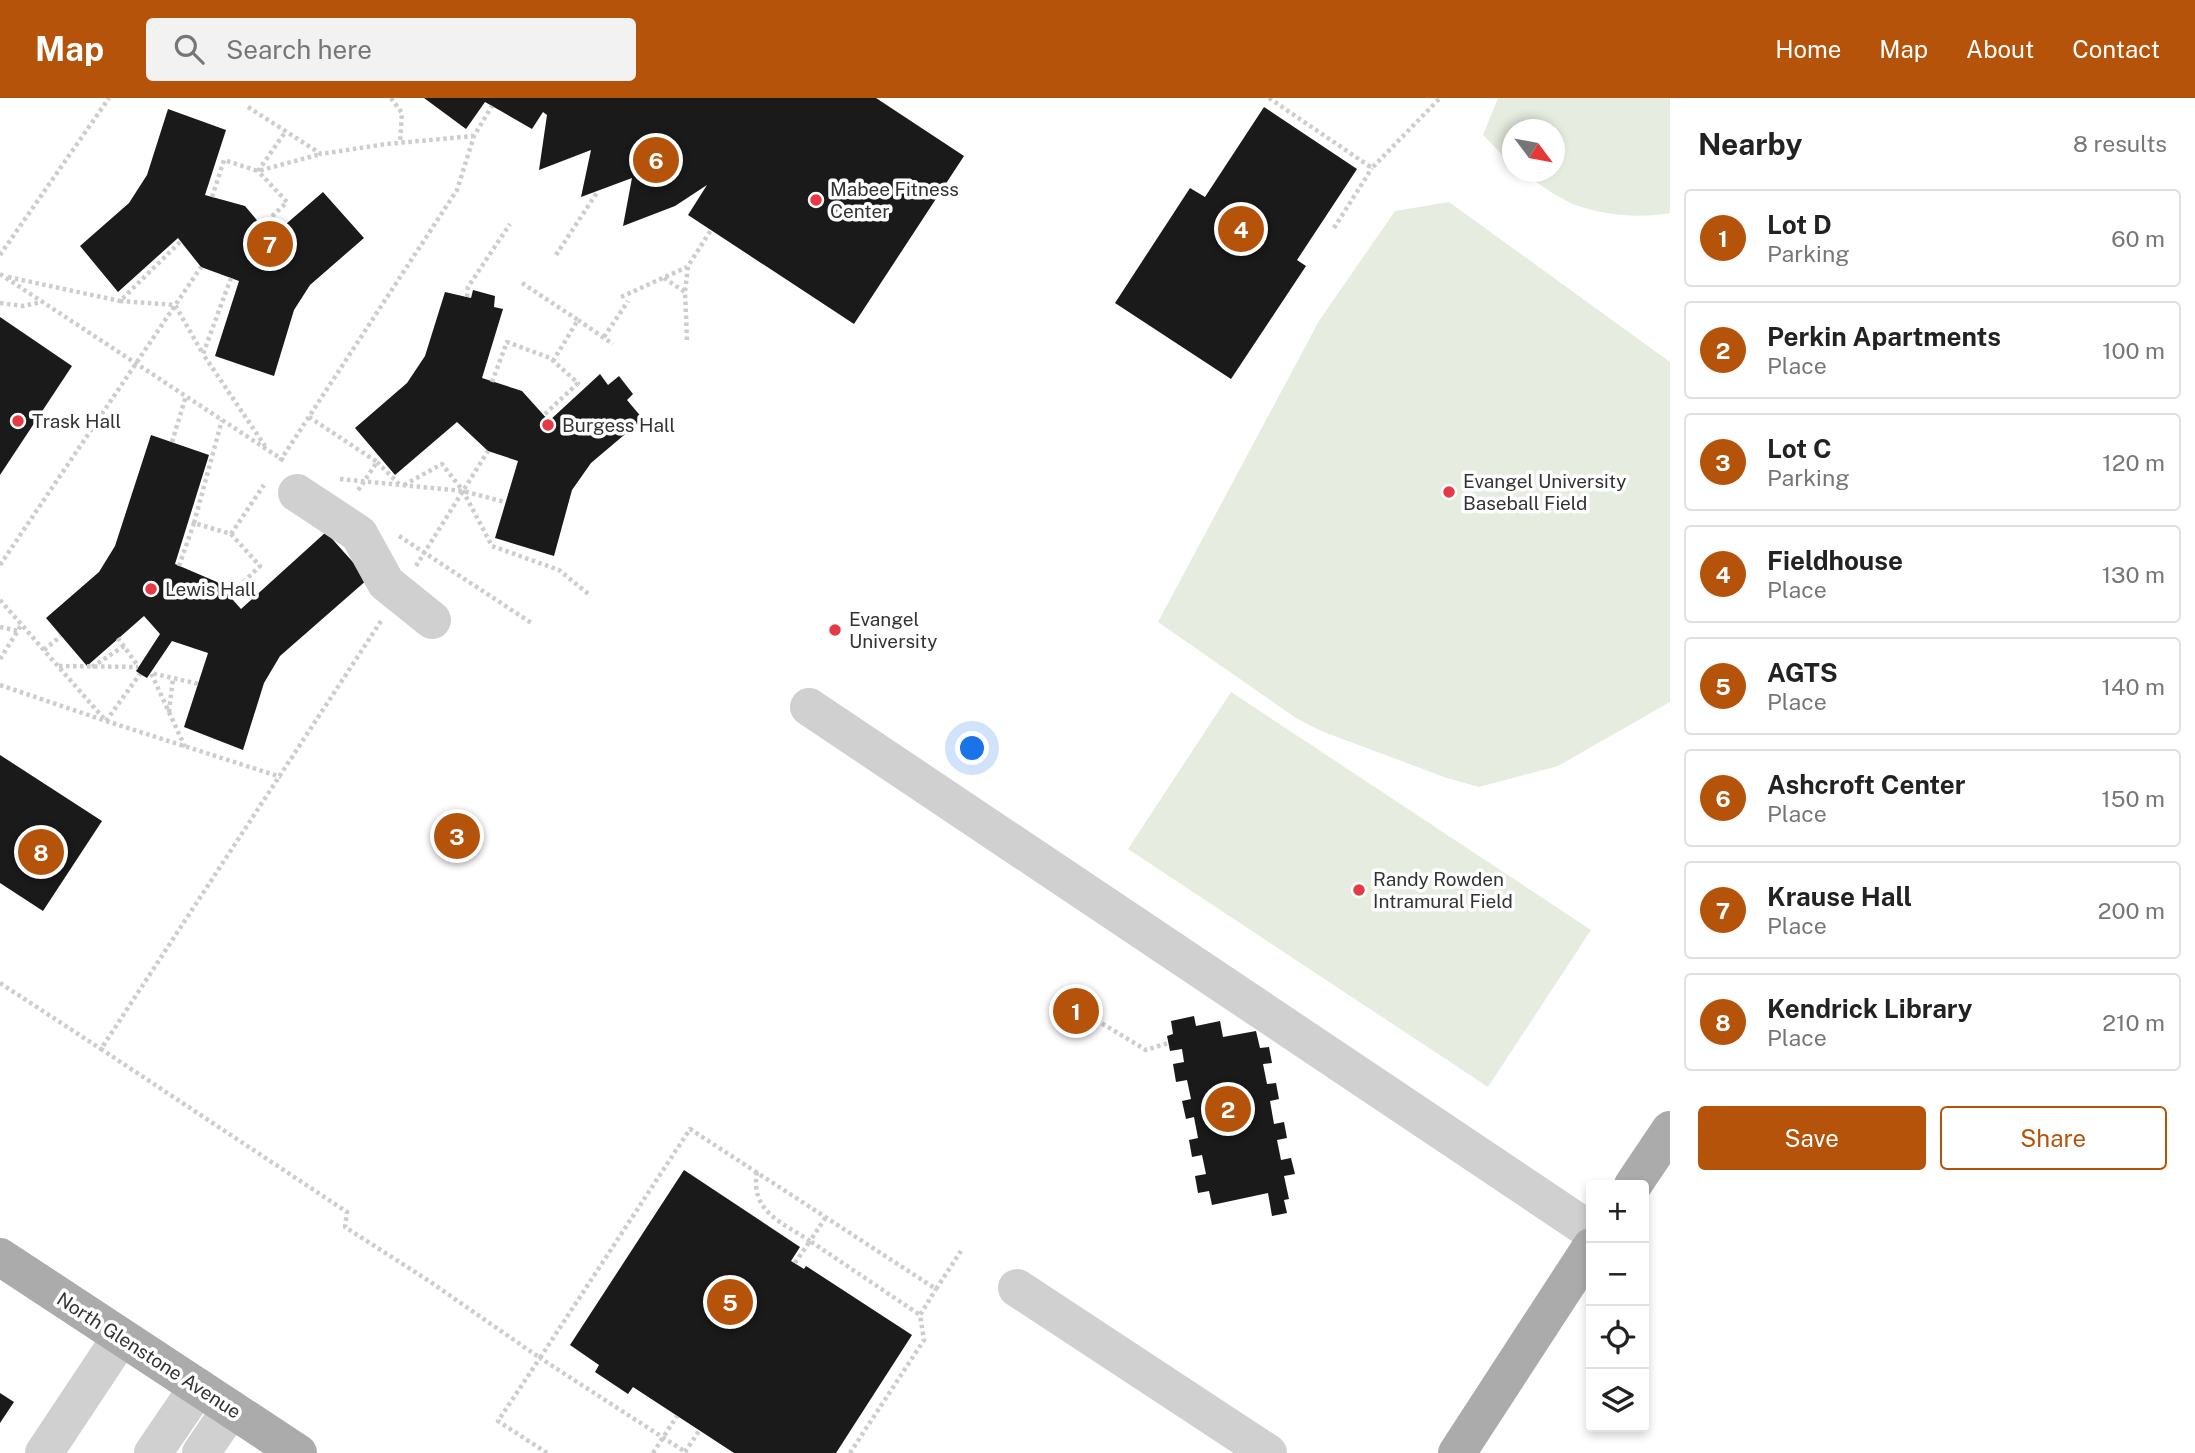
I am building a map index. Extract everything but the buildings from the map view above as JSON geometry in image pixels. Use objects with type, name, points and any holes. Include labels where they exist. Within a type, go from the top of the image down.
[{"type":"main road","points":[[1636,1180],[1670,1130]]},
{"type":"main road","points":[[1457,1453],[1586,1255]]},
{"type":"main road","name":"North Glenstone Avenue","points":[[0,1258],[298,1453]]},
{"type":"lane","points":[[282,477],[359,534],[386,583],[432,620]]},
{"type":"lane","points":[[809,707],[1586,1228]]},
{"type":"lane","points":[[1017,1289],[1268,1453]]},
{"type":"lane","points":[[44,1453],[121,1337]]},
{"type":"lane","points":[[153,1453],[198,1387]]},
{"type":"lane","points":[[201,1453],[231,1409]]},
{"type":"path","points":[[0,255],[109,98]]},
{"type":"path","points":[[391,98],[402,113],[400,143]]},
{"type":"path","points":[[1269,98],[1372,168]]},
{"type":"path","points":[[1334,228],[1372,168],[1440,98]]},
{"type":"path","points":[[231,534],[282,477],[281,459],[457,190],[474,135],[492,106]]},
{"type":"path","points":[[248,107],[321,154]]},
{"type":"path","points":[[258,171],[286,131]]},
{"type":"path","points":[[258,171],[321,154],[474,135]]},
{"type":"path","points":[[212,197],[224,160],[258,171],[287,202],[262,226]]},
{"type":"path","points":[[556,255],[598,191]]},
{"type":"path","points":[[467,298],[468,287],[510,225]]},
{"type":"path","points":[[687,340],[685,292],[688,266],[711,230]]},
{"type":"path","points":[[120,302],[180,242]]},
{"type":"path","points":[[621,297],[688,266]]},
{"type":"path","points":[[0,565],[201,267]]},
{"type":"path","points":[[2,275],[281,459]]},
{"type":"path","points":[[2,275],[120,302],[175,304]]},
{"type":"path","points":[[663,277],[685,292]]},
{"type":"path","points":[[203,354],[231,278]]},
{"type":"path","points":[[522,283],[614,344]]},
{"type":"path","points":[[604,337],[628,301]]},
{"type":"path","points":[[0,303],[23,306],[42,302]]},
{"type":"path","points":[[175,304],[203,354],[267,449]]},
{"type":"path","points":[[553,361],[578,320]]},
{"type":"path","points":[[492,382],[507,342],[553,361],[578,383],[544,415]]},
{"type":"path","points":[[172,442],[186,396]]},
{"type":"path","points":[[309,417],[377,462],[402,485]]},
{"type":"path","points":[[179,566],[194,523],[222,420]]},
{"type":"path","points":[[101,1049],[281,777],[488,451]]},
{"type":"path","points":[[281,459],[282,477]]},
{"type":"path","points":[[350,503],[377,462]]},
{"type":"path","points":[[402,485],[442,464],[463,491],[492,546],[559,570],[591,596]]},
{"type":"path","points":[[337,479],[463,491],[505,502]]},
{"type":"path","points":[[194,523],[231,534],[260,566],[229,596]]},
{"type":"path","points":[[393,532],[533,624]]},
{"type":"path","points":[[0,600],[106,721]]},
{"type":"path","points":[[0,659],[22,624]]},
{"type":"path","points":[[0,627],[18,631]]},
{"type":"path","points":[[44,650],[61,636]]},
{"type":"path","points":[[58,666],[138,667],[118,638]]},
{"type":"path","points":[[92,667],[124,646]]},
{"type":"path","points":[[185,747],[151,673],[199,684]]},
{"type":"path","points":[[106,721],[140,674]]},
{"type":"path","points":[[169,712],[173,678]]},
{"type":"path","points":[[0,685],[281,777]]},
{"type":"path","points":[[0,983],[347,1212],[345,1227],[686,1453],[699,1430]]},
{"type":"path","points":[[1078,1009],[1146,1050],[1168,1043]]},
{"type":"path","points":[[547,1453],[498,1421],[690,1129],[936,1289]]},
{"type":"path","points":[[757,1172],[756,1195],[763,1209],[920,1315]]},
{"type":"path","points":[[795,1264],[826,1217]]},
{"type":"path","points":[[850,1453],[924,1340],[920,1315],[961,1251]]},
{"type":"path","points":[[653,1453],[677,1416]]},
{"type":"shaded area","points":[[1498,98],[1670,98],[1670,213],[1634,216],[1596,211],[1573,204],[1537,182],[1565,182],[1565,119],[1502,119],[1502,155],[1483,135]]},
{"type":"shaded area","name":"Evangel University Baseball Field","points":[[1449,202],[1670,362],[1670,702],[1558,766],[1479,787],[1447,778],[1321,731],[1296,718],[1158,622],[1319,321],[1395,211]]},
{"type":"shaded area","name":"Randy Rowden Intramural Field","points":[[1231,692],[1591,930],[1488,1087],[1128,849]]},
{"type":"place","name":"Ashcroft Center","points":[[656,160]]},
{"type":"place","name":"Mabee Fitness Center","points":[[816,200]]},
{"type":"place","name":"Fieldhouse","points":[[1241,229]]},
{"type":"place","name":"Krause Hall","points":[[270,244]]},
{"type":"place","name":"Trask Hall","points":[[18,421]]},
{"type":"place","name":"Burgess Hall","points":[[548,425]]},
{"type":"place","name":"Evangel University Baseball Field","points":[[1449,492]]},
{"type":"place","name":"Lewis Hall","points":[[151,589]]},
{"type":"place","name":"Evangel University","points":[[835,630]]},
{"type":"place","name":"Lot C","points":[[457,836]]},
{"type":"place","name":"Kendrick Library","points":[[41,852]]},
{"type":"place","name":"Randy Rowden Intramural Field","points":[[1359,890]]},
{"type":"place","name":"Lot D","points":[[1076,1011]]},
{"type":"place","name":"Perkin Apartments","points":[[1228,1109]]},
{"type":"place","name":"AGTS","points":[[730,1302]]}]
